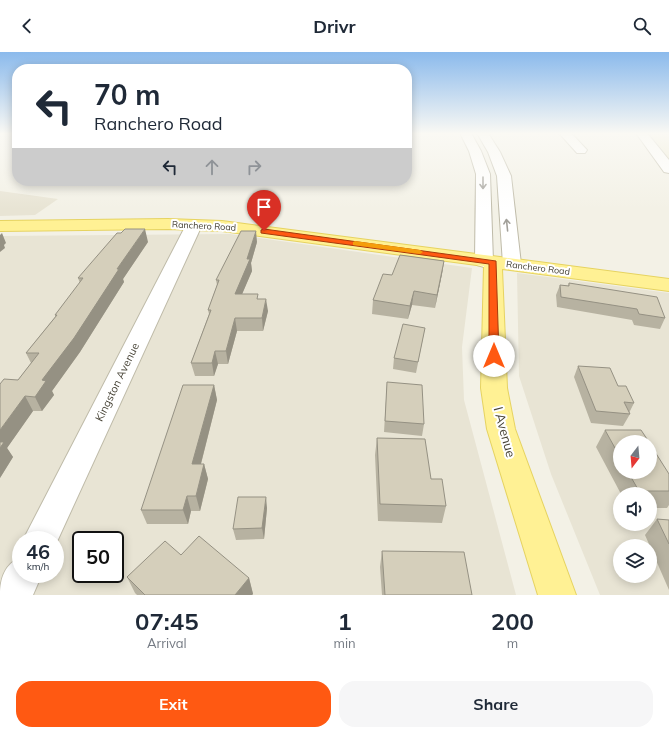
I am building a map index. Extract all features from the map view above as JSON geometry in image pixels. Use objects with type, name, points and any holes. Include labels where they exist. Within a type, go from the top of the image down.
[{"type":"main road","name":"Ranchero Road","points":[[0,226],[194,225],[232,227],[669,285]]},
{"type":"main road","name":"I Avenue","points":[[496,262],[494,388],[501,429],[557,595]]},
{"type":"street","points":[[478,158],[483,174],[496,262]]},
{"type":"street","points":[[496,262],[504,176],[497,158]]},
{"type":"street","points":[[661,158],[669,169]]},
{"type":"street","name":"Kingston Avenue","points":[[44,531],[194,225]]},
{"type":"street","points":[[13,595],[19,583]]},
{"type":"shaded area","points":[[0,191],[58,199],[35,215],[0,216]]},
{"type":"shaded area","points":[[230,234],[472,268],[462,347],[464,400],[516,595],[0,595],[0,236]]},
{"type":"shaded area","points":[[517,273],[669,293],[669,595],[600,595],[551,474],[519,376]]},
{"type":"building","points":[[125,229],[145,229],[117,269],[119,269],[74,338],[42,380],[46,381],[35,397],[25,396],[0,430],[0,384],[4,379],[18,380],[39,353],[26,353],[57,315],[55,315],[83,278],[78,278],[117,233],[121,233]]},
{"type":"building","points":[[241,231],[256,231],[247,259],[250,259],[235,294],[258,294],[257,299],[266,299],[262,318],[235,318],[226,351],[215,351],[212,363],[191,363],[211,310],[208,310],[219,280],[216,280]]},
{"type":"building","points":[[400,255],[444,261],[437,295],[414,291],[410,306],[373,300],[383,274],[392,275]]},
{"type":"building","points":[[569,283],[657,297],[665,318],[639,314],[637,309],[561,297],[560,285],[569,286]]},
{"type":"building","points":[[403,324],[425,328],[418,362],[394,358]]},
{"type":"building","points":[[578,366],[610,368],[618,386],[626,386],[634,403],[624,402],[630,414],[596,411]]},
{"type":"building","points":[[387,382],[422,385],[424,424],[385,421]]},
{"type":"building","points":[[183,385],[214,385],[192,464],[204,464],[196,496],[187,496],[183,510],[141,510]]},
{"type":"building","points":[[605,430],[641,430],[644,435],[613,435],[613,444]]},
{"type":"building","points":[[377,438],[425,439],[431,479],[442,479],[446,506],[380,504]]},
{"type":"building","points":[[0,442],[4,442],[0,448]]},
{"type":"building","points":[[657,455],[669,474],[669,491],[657,491],[657,487],[637,487],[632,479],[657,479]]},
{"type":"building","points":[[238,497],[266,497],[262,528],[233,529]]},
{"type":"building","points":[[657,519],[669,520],[669,544]]},
{"type":"building","points":[[199,536],[249,578],[235,595],[145,595],[127,577],[165,541],[181,555]]},
{"type":"building","points":[[382,551],[464,552],[472,595],[385,595]]},
{"type":"slow traffic","points":[[355,244],[420,252]]},
{"type":"route","points":[[264,231],[493,262],[494,356]]}]
